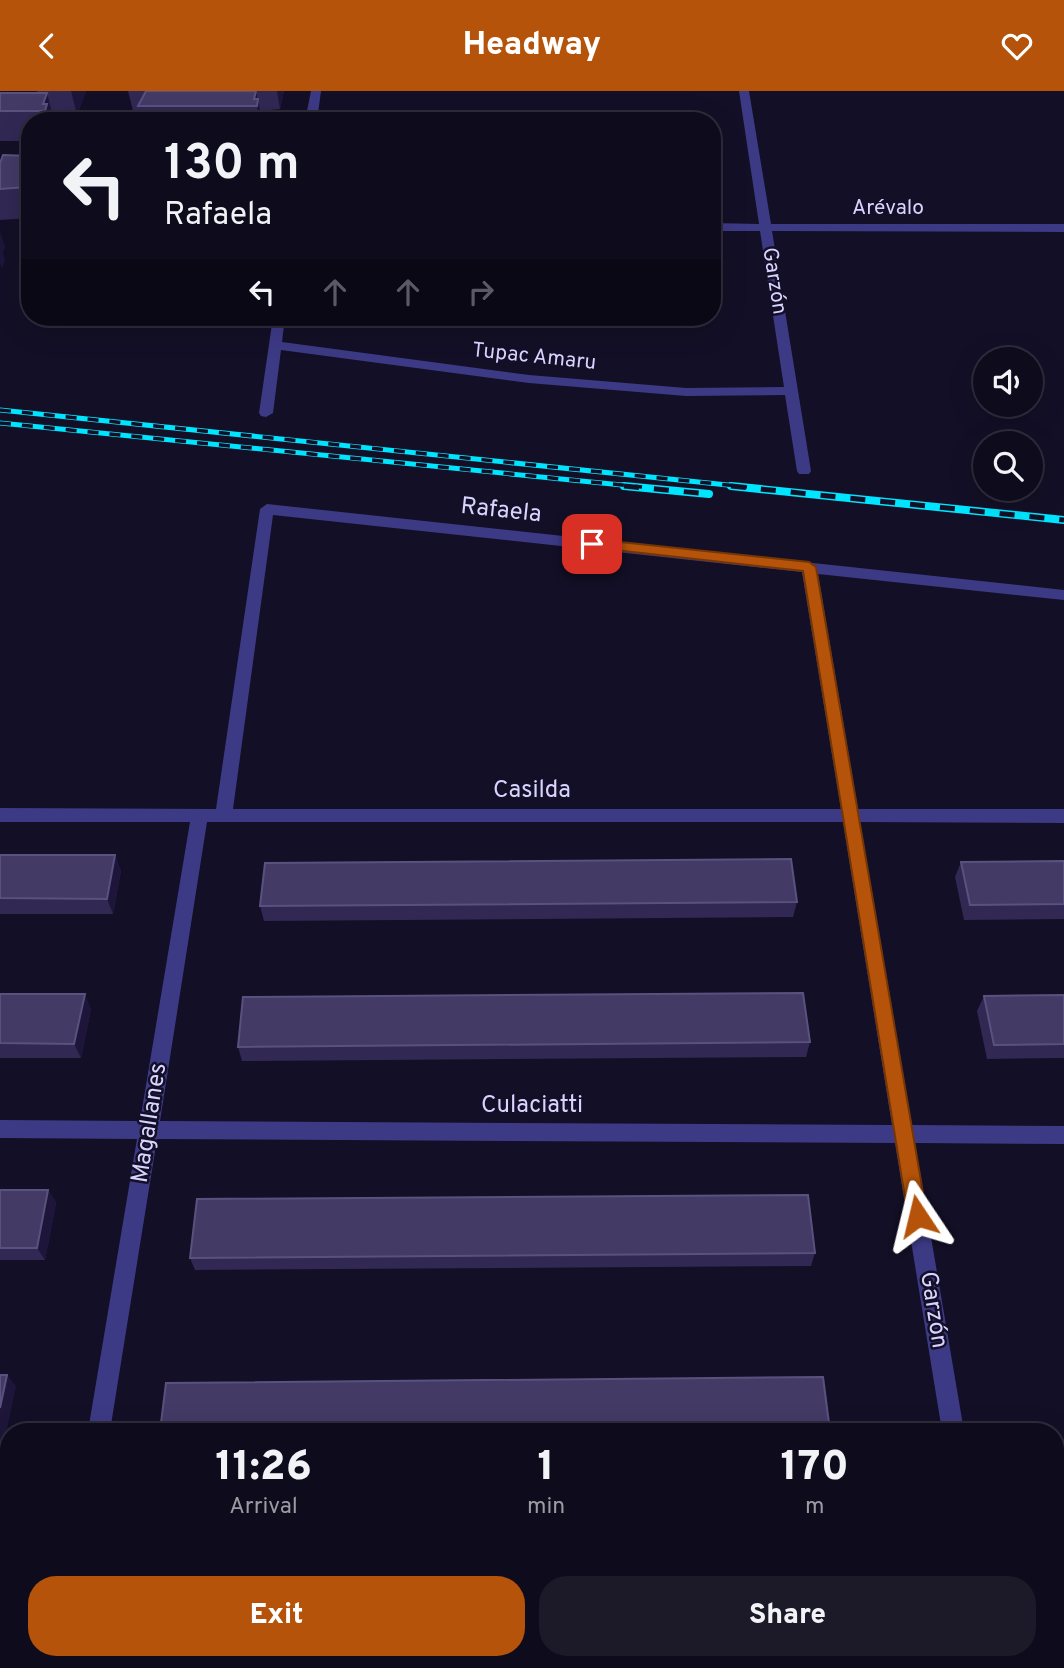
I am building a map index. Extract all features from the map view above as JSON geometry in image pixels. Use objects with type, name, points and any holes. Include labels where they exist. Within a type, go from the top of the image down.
[{"type":"street","points":[[312,112],[316,91]]},
{"type":"street","name":"Garzón","points":[[744,91],[804,471]]},
{"type":"street","name":"Arévalo","points":[[721,227],[1064,228]]},
{"type":"street","points":[[266,413],[277,326]]},
{"type":"street","name":"Tupac Amaru","points":[[274,345],[529,379],[686,392],[791,391]]},
{"type":"street","name":"Rafaela","points":[[224,815],[267,509],[1064,595]]},
{"type":"street","name":"Garzón","points":[[809,567],[952,1423]]},
{"type":"street","name":"Casilda","points":[[0,815],[1064,816]]},
{"type":"street","name":"Magallanes","points":[[100,1423],[200,815]]},
{"type":"street","name":"Culaciatti","points":[[0,1129],[1064,1135]]},
{"type":"building","points":[[146,91],[256,91],[254,99],[258,99],[257,106],[138,106]]},
{"type":"building","points":[[0,93],[47,93],[43,104],[47,104],[45,111],[0,111]]},
{"type":"building","points":[[3,155],[21,156],[21,187],[0,189],[0,163]]},
{"type":"building","points":[[0,855],[115,855],[107,899],[0,898]]},
{"type":"building","points":[[791,859],[797,902],[260,906],[265,863]]},
{"type":"building","points":[[1064,861],[1064,904],[970,905],[961,862]]},
{"type":"building","points":[[803,993],[810,1042],[238,1047],[243,997]]},
{"type":"building","points":[[0,994],[85,994],[74,1044],[0,1043]]},
{"type":"building","points":[[1064,995],[1064,1044],[994,1045],[984,996]]},
{"type":"building","points":[[0,1190],[48,1190],[37,1248],[0,1248]]},
{"type":"building","points":[[808,1195],[815,1253],[190,1258],[197,1199]]},
{"type":"building","points":[[0,1375],[7,1375],[0,1408]]},
{"type":"building","points":[[823,1377],[829,1423],[161,1423],[166,1383]]},
{"type":"railway","points":[[0,410],[747,487]]},
{"type":"railway","points":[[0,423],[642,487]]},
{"type":"railway","points":[[624,486],[709,494]]},
{"type":"railway","points":[[731,486],[1064,520]]},
{"type":"route","points":[[592,544],[809,567],[918,1216]]}]
